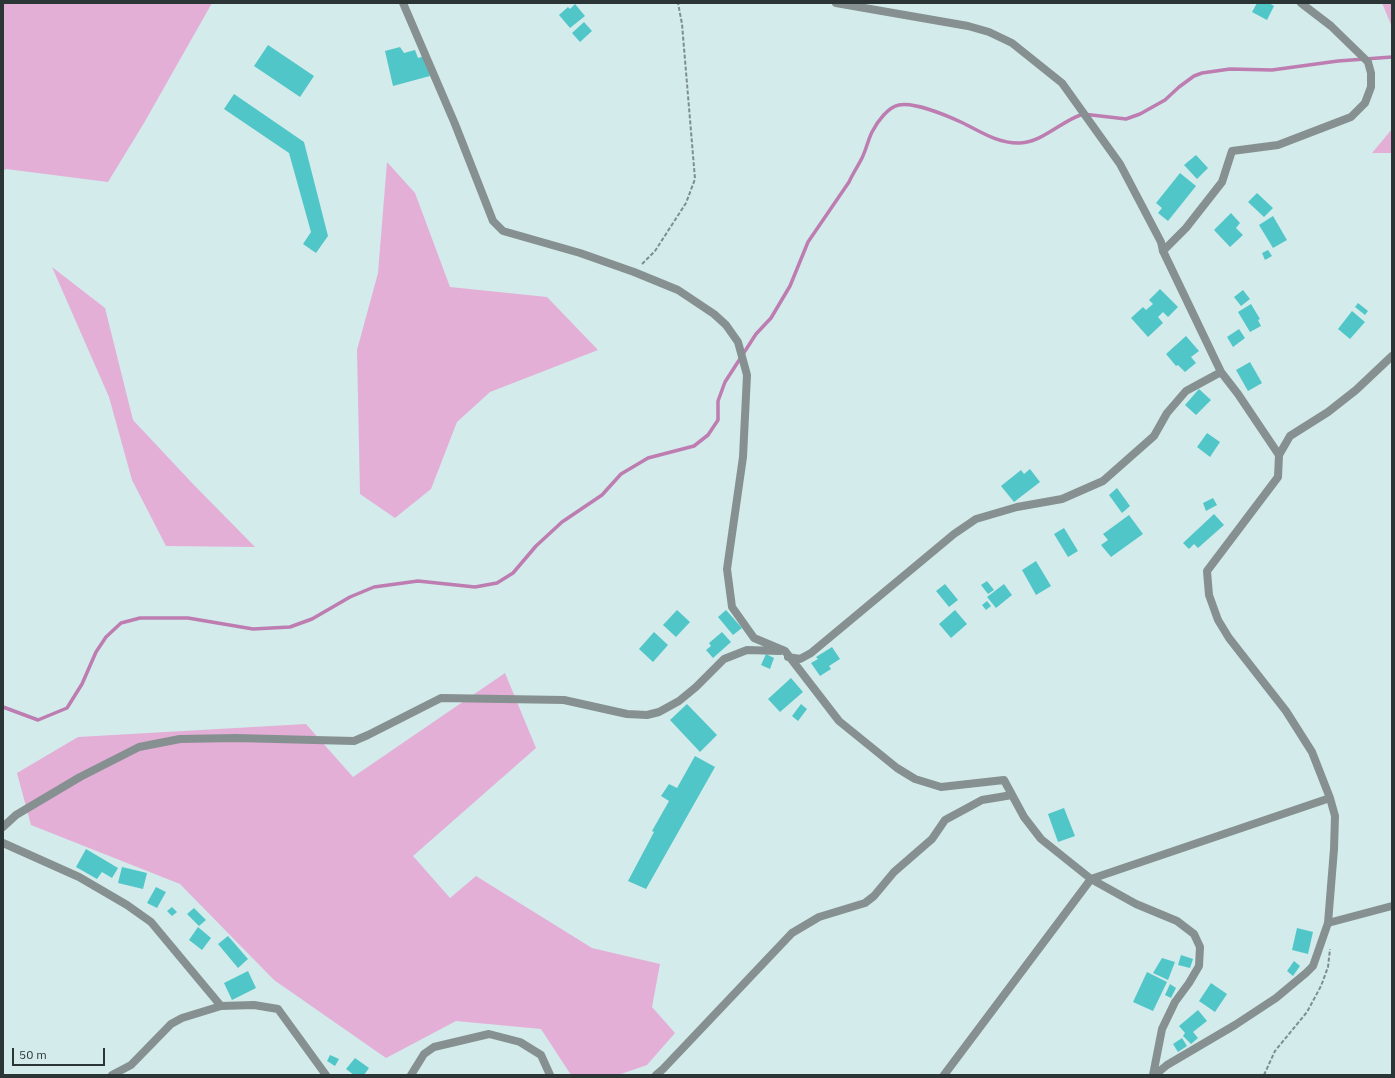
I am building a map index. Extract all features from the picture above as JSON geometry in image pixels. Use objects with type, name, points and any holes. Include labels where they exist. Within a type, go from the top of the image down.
[{"type":"street","points":[[403,3],[455,124],[493,222],[503,231],[580,253],[634,272],[678,290],[708,310],[726,325],[738,342],[747,375],[743,457],[727,569],[732,607],[754,638],[786,654],[800,659],[811,653],[954,534],[976,519],[1017,507],[1062,499],[1103,481],[1154,436],[1167,413],[1186,391],[1221,372]]},
{"type":"street","points":[[836,3],[865,5],[968,26],[989,32],[1012,43],[1062,83],[1120,164],[1161,242],[1221,372],[1238,394],[1279,456]]},
{"type":"street","points":[[1164,251],[1186,228],[1222,182],[1232,150],[1278,145],[1351,117],[1365,103],[1371,86],[1371,73],[1368,62],[1331,26],[1301,3]]},
{"type":"street","points":[[1154,1075],[1167,1065],[1235,1025],[1276,998],[1306,973],[1313,966],[1328,923],[1335,816],[1330,798],[1312,752],[1286,711],[1229,638],[1218,620],[1209,595],[1207,571],[1278,478],[1279,456],[1290,436],[1328,412],[1356,390],[1392,356]]},
{"type":"street","points":[[3,827],[16,815],[80,777],[139,746],[180,739],[236,738],[354,741],[441,698],[564,700],[626,714],[647,715],[659,712],[679,701],[696,688],[724,659],[747,650],[786,654],[839,721],[897,768],[915,779],[941,786],[1004,780],[1024,818],[1041,840],[1091,879],[1136,904],[1177,921],[1194,934],[1200,947],[1199,966],[1175,1002],[1162,1029],[1154,1075]]},
{"type":"street","points":[[656,1075],[792,933],[819,916],[865,903],[874,896],[894,872],[932,839],[945,820],[982,800],[1012,795]]},
{"type":"street","points":[[944,1075],[1091,879],[1330,798]]},
{"type":"street","points":[[3,843],[79,877],[127,905],[151,922],[221,1006]]},
{"type":"street","points":[[1328,923],[1392,906]]},
{"type":"street","points":[[112,1075],[131,1065],[170,1024],[182,1018],[221,1006],[254,1005],[278,1009],[326,1075]]},
{"type":"street","points":[[411,1075],[424,1054],[434,1047],[489,1034],[520,1042],[541,1055],[550,1075]]},
{"type":"path","points":[[634,272],[655,251],[686,203],[695,179],[682,24],[678,3]]},
{"type":"path","points":[[1264,1075],[1275,1051],[1307,1012],[1321,986],[1328,967],[1331,944]]},
{"type":"shaded area","points":[[3,3],[212,3],[144,123],[108,182],[6,169],[3,171]]},
{"type":"shaded area","points":[[1382,3],[1392,3],[1392,27]]},
{"type":"shaded area","points":[[1392,129],[1392,153],[1372,153]]},
{"type":"shaded area","points":[[387,162],[415,193],[450,287],[547,297],[598,350],[490,392],[457,422],[431,489],[395,518],[360,494],[357,350],[378,273]]},
{"type":"shaded area","points":[[52,267],[105,308],[133,420],[255,547],[166,546],[132,480],[109,397]]},
{"type":"shaded area","points":[[505,673],[536,748],[413,856],[450,898],[476,876],[592,948],[660,964],[652,1007],[675,1033],[647,1065],[618,1075],[571,1075],[541,1029],[456,1021],[386,1058],[274,980],[180,884],[31,825],[17,773],[78,737],[306,724],[353,777]]},
{"type":"building","points":[[1257,3],[1269,3],[1274,6],[1267,20],[1252,12]]},
{"type":"building","points":[[575,4],[585,16],[570,28],[559,15],[568,7],[570,9]]},
{"type":"building","points":[[584,22],[592,31],[580,42],[572,33]]},
{"type":"building","points":[[268,45],[314,76],[300,97],[254,66]]},
{"type":"building","points":[[400,47],[404,53],[415,50],[418,58],[425,56],[430,76],[393,86],[385,51]]},
{"type":"building","points":[[234,94],[304,142],[328,236],[316,253],[303,244],[311,232],[289,153],[224,109]]},
{"type":"building","points":[[1196,155],[1208,168],[1197,179],[1184,165]]},
{"type":"building","points":[[1180,173],[1196,186],[1168,221],[1158,213],[1162,208],[1156,203]]},
{"type":"building","points":[[1257,193],[1273,208],[1264,217],[1248,202]]},
{"type":"building","points":[[1231,213],[1240,223],[1236,228],[1243,235],[1230,247],[1214,230]]},
{"type":"building","points":[[1273,216],[1287,240],[1273,248],[1259,225]]},
{"type":"building","points":[[1268,250],[1272,256],[1265,260],[1262,253]]},
{"type":"building","points":[[1160,289],[1178,307],[1168,317],[1163,312],[1158,317],[1163,323],[1148,337],[1131,318],[1143,307],[1146,310],[1153,304],[1149,300]]},
{"type":"building","points":[[1243,290],[1250,299],[1241,306],[1234,297]]},
{"type":"building","points":[[1358,303],[1368,311],[1365,315],[1355,307]]},
{"type":"building","points":[[1251,304],[1260,319],[1258,320],[1261,326],[1250,332],[1238,312]]},
{"type":"building","points":[[1352,311],[1365,322],[1350,339],[1338,329]]},
{"type":"building","points":[[1239,329],[1245,338],[1233,347],[1227,337]]},
{"type":"building","points":[[1186,336],[1199,351],[1191,357],[1196,363],[1185,372],[1178,365],[1176,366],[1166,354]]},
{"type":"building","points":[[1250,362],[1262,383],[1248,391],[1236,370]]},
{"type":"building","points":[[1199,389],[1211,400],[1196,415],[1185,405]]},
{"type":"building","points":[[1207,433],[1220,442],[1210,457],[1197,447]]},
{"type":"building","points":[[1030,469],[1040,482],[1014,502],[1001,486],[1021,470],[1024,474]]},
{"type":"building","points":[[1117,488],[1130,506],[1122,513],[1109,495]]},
{"type":"building","points":[[1213,498],[1217,505],[1206,511],[1203,503]]},
{"type":"building","points":[[1214,514],[1224,525],[1198,548],[1194,544],[1189,549],[1183,543]]},
{"type":"building","points":[[1129,515],[1143,534],[1111,557],[1101,545],[1108,540],[1103,534]]},
{"type":"building","points":[[1064,528],[1078,551],[1068,557],[1054,534]]},
{"type":"building","points":[[1036,561],[1051,586],[1036,595],[1022,570]]},
{"type":"building","points":[[987,581],[994,590],[988,594],[981,585]]},
{"type":"building","points":[[945,584],[958,600],[949,607],[936,591]]},
{"type":"building","points":[[1004,584],[1012,595],[996,608],[987,597]]},
{"type":"building","points":[[987,601],[991,606],[986,610],[982,605]]},
{"type":"building","points":[[677,610],[690,622],[676,637],[663,625]]},
{"type":"building","points":[[726,610],[742,628],[733,635],[718,617]]},
{"type":"building","points":[[955,610],[967,624],[951,638],[939,624]]},
{"type":"building","points":[[654,632],[668,645],[653,662],[639,649]]},
{"type":"building","points":[[722,632],[731,642],[713,658],[706,650],[711,646],[709,643]]},
{"type":"building","points":[[832,647],[840,659],[829,666],[831,669],[820,676],[811,663],[818,659],[816,657]]},
{"type":"building","points":[[766,654],[774,658],[770,669],[761,665]]},
{"type":"building","points":[[791,678],[803,692],[780,712],[768,699]]},
{"type":"building","points":[[687,704],[717,735],[700,752],[670,720]]},
{"type":"building","points":[[801,704],[807,709],[798,721],[792,716]]},
{"type":"building","points":[[695,756],[715,767],[646,889],[628,881],[654,832],[652,831],[669,801],[661,796],[669,784],[677,788]]},
{"type":"building","points":[[1064,808],[1075,836],[1058,842],[1048,814]]},
{"type":"building","points":[[86,849],[118,868],[112,878],[102,872],[97,879],[76,867]]},
{"type":"building","points":[[122,867],[147,873],[143,889],[118,883]]},
{"type":"building","points":[[156,887],[166,892],[157,908],[147,903]]},
{"type":"building","points":[[172,907],[177,912],[172,916],[167,911]]},
{"type":"building","points":[[194,908],[206,920],[199,926],[187,914]]},
{"type":"building","points":[[198,927],[211,938],[202,950],[189,940]]},
{"type":"building","points":[[1297,928],[1313,932],[1308,954],[1292,950]]},
{"type":"building","points":[[228,936],[248,959],[238,968],[218,944]]},
{"type":"building","points":[[1181,955],[1193,959],[1190,968],[1178,965]]},
{"type":"building","points":[[1162,958],[1175,962],[1168,980],[1153,973]]},
{"type":"building","points":[[1294,961],[1300,966],[1293,976],[1287,971]]},
{"type":"building","points":[[248,971],[256,988],[232,1000],[224,983]]},
{"type":"building","points":[[1147,972],[1167,982],[1153,1011],[1133,1002]]},
{"type":"building","points":[[1211,983],[1227,994],[1215,1012],[1199,1001]]},
{"type":"building","points":[[1170,984],[1176,988],[1171,998],[1165,995]]},
{"type":"building","points":[[1198,1010],[1207,1021],[1193,1032],[1198,1038],[1191,1044],[1183,1036],[1185,1033],[1179,1026]]},
{"type":"building","points":[[1182,1038],[1187,1046],[1178,1052],[1173,1044]]},
{"type":"building","points":[[330,1055],[339,1059],[335,1066],[327,1061]]},
{"type":"building","points":[[355,1058],[369,1068],[364,1075],[354,1075],[346,1069]]},
{"type":"waterway","points":[[3,707],[38,720],[67,708],[82,684],[96,652],[106,637],[121,623],[140,618],[188,618],[253,629],[290,627],[312,619],[350,597],[374,587],[418,581],[475,587],[497,583],[513,573],[536,546],[562,522],[602,495],[621,474],[648,458],[694,446],[708,435],[718,420],[718,401],[725,382],[756,334],[771,318],[790,286],[808,242],[849,182],[865,152],[874,128],[883,116],[895,106],[906,105],[931,110],[963,123],[983,134],[1005,142],[1020,143],[1036,139],[1067,121],[1083,114],[1126,119],[1140,114],[1165,100],[1194,76],[1202,73],[1230,69],[1272,70],[1338,61],[1392,57]]}]
